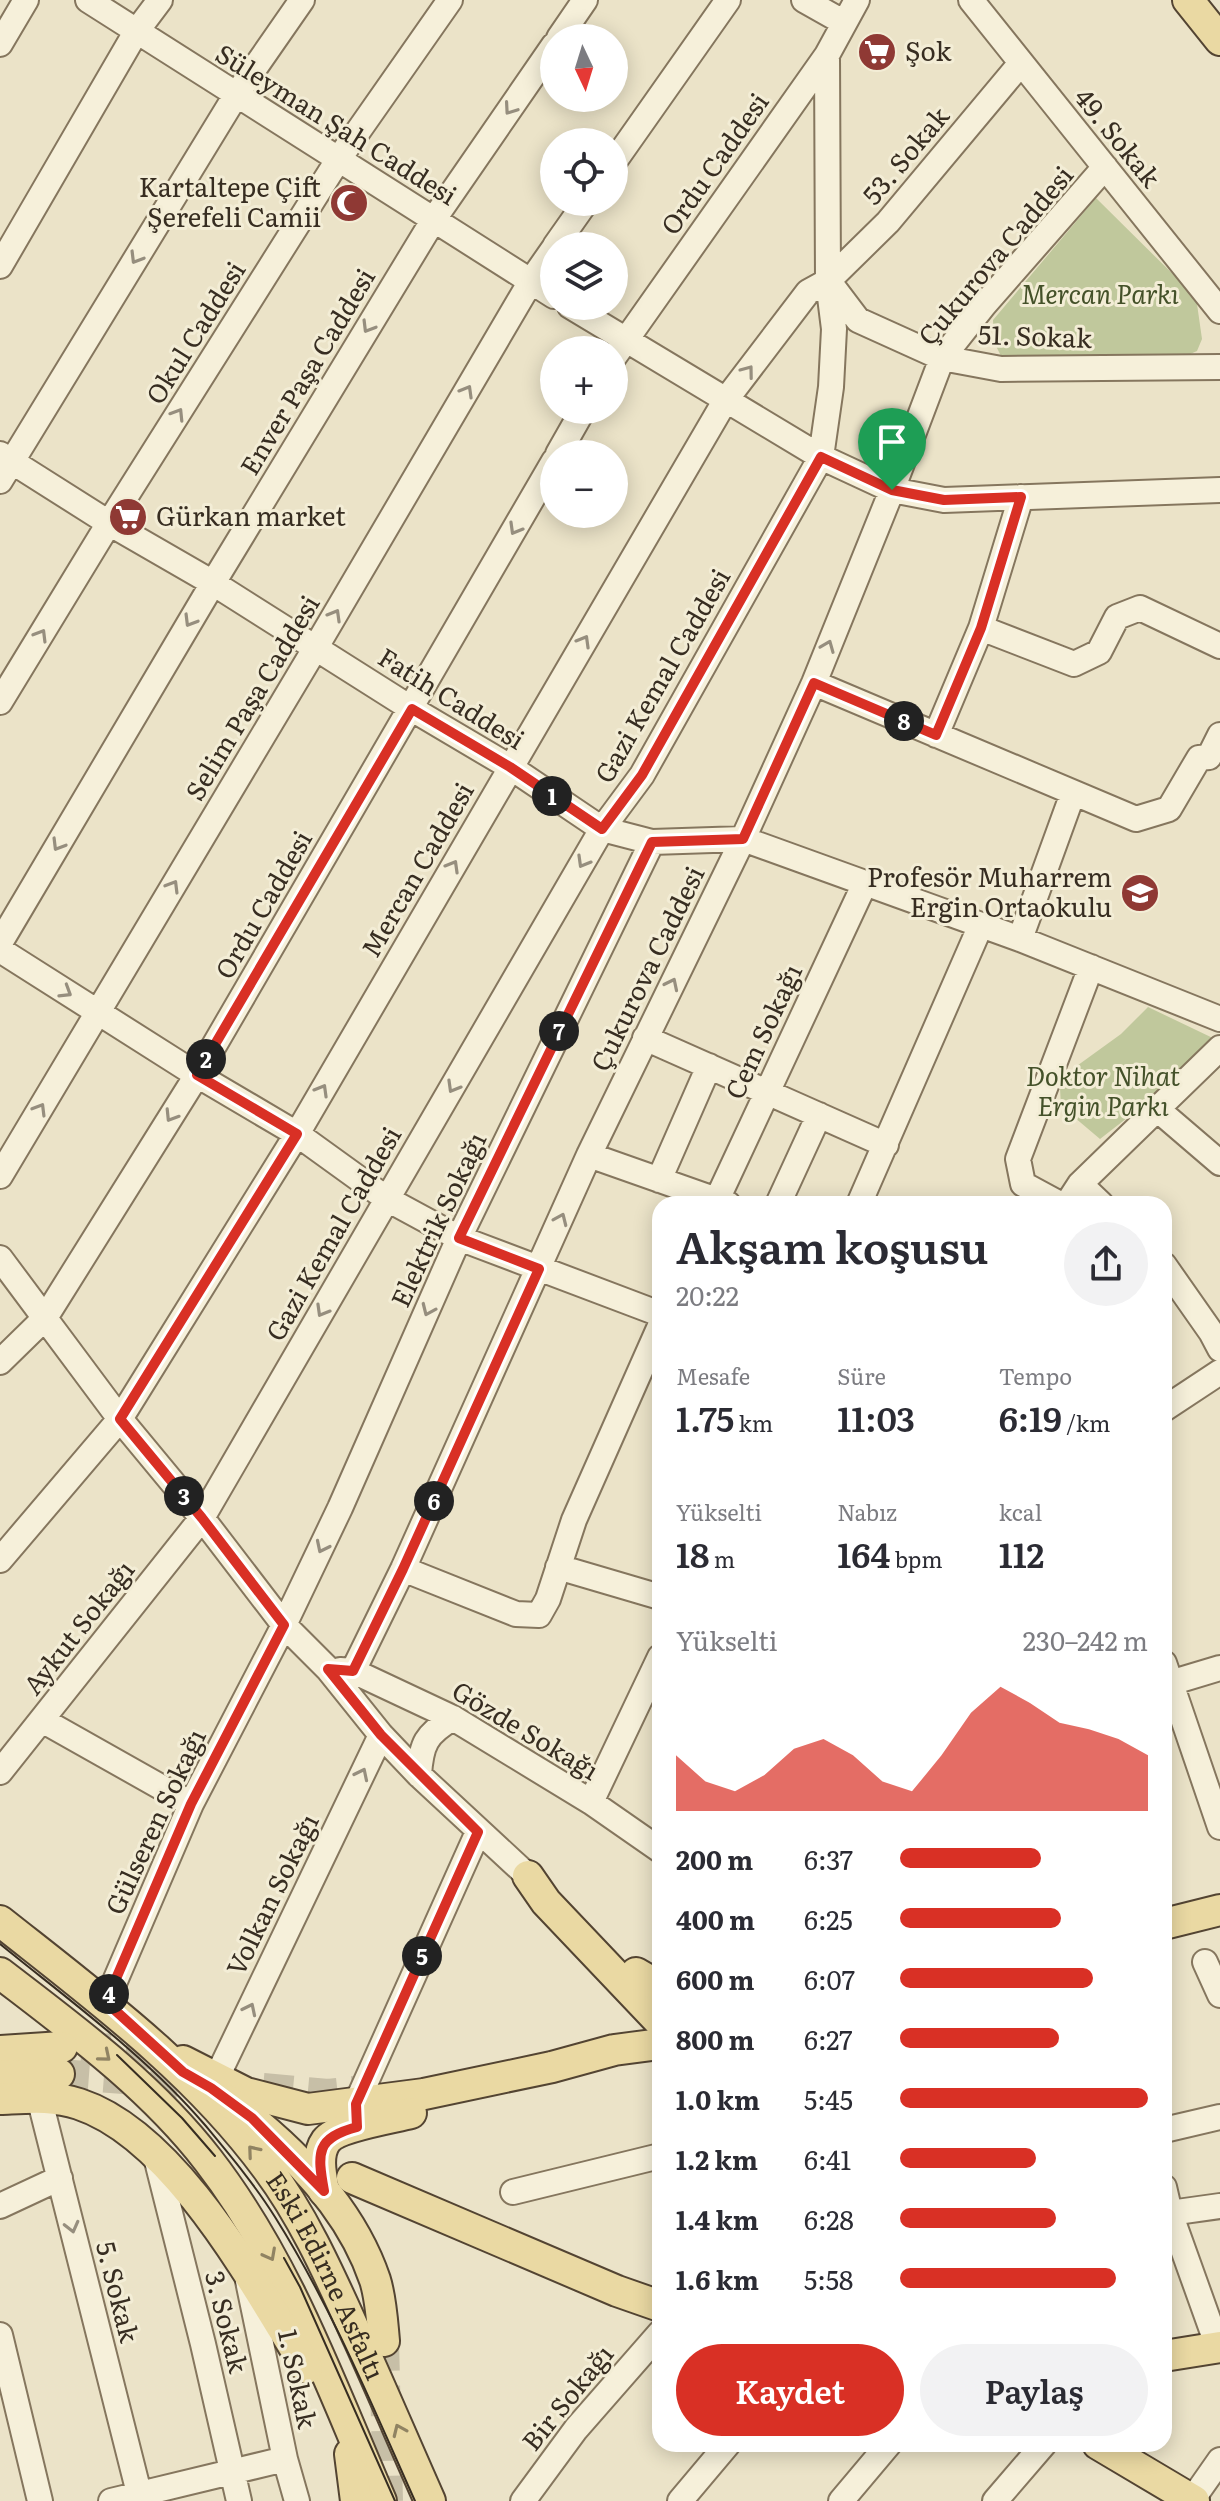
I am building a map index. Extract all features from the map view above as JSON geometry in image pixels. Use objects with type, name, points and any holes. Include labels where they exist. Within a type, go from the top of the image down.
[{"type":"main road","points":[[1188,0],[1220,40]]},
{"type":"main road","points":[[528,1876],[561,1901],[641,1983],[652,2006]]},
{"type":"main road","points":[[1172,1922],[1220,1910]]},
{"type":"main road","name":"Eski Edirne Asfaltı","points":[[0,1921],[106,2002],[153,2044],[183,2072],[267,2168],[290,2202],[336,2290],[430,2501]]},
{"type":"main road","points":[[1172,1943],[1220,1931]]},
{"type":"main road","name":"Eski Edirne Asfaltı","points":[[0,1973],[122,2071],[206,2158],[268,2250],[381,2501]]},
{"type":"main road","points":[[614,2050],[624,2038],[641,1983]]},
{"type":"main road","points":[[153,2044],[246,2093],[289,2106],[357,2115],[652,2058]]},
{"type":"main road","points":[[324,2191],[320,2160],[327,2140],[357,2115],[439,2091],[552,2067],[614,2050],[652,2045]]},
{"type":"main road","points":[[0,2051],[60,2061],[0,2076]]},
{"type":"main road","points":[[183,2072],[252,2118],[324,2191],[352,2230],[365,2255],[375,2282],[384,2341]]},
{"type":"main road","points":[[0,2099],[39,2097],[80,2104],[100,2114],[137,2139],[211,2217],[310,2372],[345,2416],[356,2501]]},
{"type":"main road","points":[[352,2178],[652,2303]]},
{"type":"main road","points":[[1172,2355],[1219,2347]]},
{"type":"main road","points":[[1110,2452],[1178,2497]]},
{"type":"street","points":[[0,44],[26,0]]},
{"type":"street","name":"Süleyman Şah Caddesi","points":[[88,0],[540,287]]},
{"type":"street","points":[[0,266],[136,32],[160,0]]},
{"type":"street","points":[[4,465],[236,95],[302,0]]},
{"type":"street","name":"Okul Caddesi","points":[[0,702],[338,160],[450,0]]},
{"type":"street","points":[[569,24],[585,0]]},
{"type":"street","points":[[628,142],[728,0]]},
{"type":"street","points":[[804,0],[831,12]]},
{"type":"street","name":"Ordu Caddesi","points":[[628,336],[827,55],[831,12],[857,0]]},
{"type":"street","name":"49. Sokak","points":[[971,0],[1220,311]]},
{"type":"street","name":"Gazi Kemal Caddesi","points":[[202,1518],[602,829],[642,775],[821,457],[831,387],[834,329],[828,281],[827,55]]},
{"type":"street","name":"53. Sokak","points":[[828,281],[888,222],[1021,63]]},
{"type":"street","name":"Enver Paşa Caddesi","points":[[0,943],[213,583],[434,219],[540,65]]},
{"type":"street","name":"Çukurova Caddesi","points":[[353,1671],[403,1569],[589,1155],[743,839],[814,683],[942,358],[984,305],[1105,167]]},
{"type":"street","name":"Selim Paşa Caddesi","points":[[0,1176],[540,268]]},
{"type":"street","name":"51. Sokak","points":[[828,281],[858,320],[942,358],[1001,369],[1220,367]]},
{"type":"street","name":"Mercan Caddesi","points":[[0,1560],[120,1419],[297,1134],[725,401],[808,292],[828,281]]},
{"type":"street","points":[[586,320],[605,336]]},
{"type":"street","points":[[628,352],[725,401],[821,457],[892,490],[944,500],[1220,490]]},
{"type":"street","name":"Fatih Caddesi","points":[[4,465],[213,583],[510,767],[602,829],[652,842],[743,839],[1020,939],[1220,1019]]},
{"type":"street","name":"Ordu Caddesi","points":[[0,1362],[45,1318],[197,1075],[540,485]]},
{"type":"street","points":[[936,735],[981,628],[1021,497]]},
{"type":"street","points":[[981,628],[1074,664],[1099,652],[1117,617],[1140,608],[1220,646]]},
{"type":"street","points":[[814,683],[1136,819],[1169,809],[1199,758],[1215,759],[1220,735]]},
{"type":"street","points":[[1020,939],[1073,793]]},
{"type":"street","name":"Elektrik Sokağı","points":[[284,1625],[340,1508],[459,1238],[652,842]]},
{"type":"street","name":"Cem Sokağı","points":[[723,1196],[766,1092],[865,883]]},
{"type":"street","points":[[863,1196],[980,927]]},
{"type":"street","points":[[0,950],[197,1075],[297,1134],[387,1199],[459,1238],[652,1311]]},
{"type":"street","points":[[1045,1196],[1023,1184],[1018,1159],[1091,967]]},
{"type":"street","points":[[645,1038],[886,1145]]},
{"type":"street","points":[[1073,1194],[1220,1048]]},
{"type":"street","points":[[659,1180],[709,1066]]},
{"type":"street","points":[[1157,1109],[1220,1163]]},
{"type":"street","points":[[782,1196],[819,1115]]},
{"type":"street","points":[[589,1155],[701,1196]]},
{"type":"street","points":[[0,1258],[120,1419],[202,1518],[284,1625],[328,1669],[381,1735],[419,1775],[528,1876]]},
{"type":"street","points":[[1172,1276],[1220,1349]]},
{"type":"street","points":[[403,1569],[516,1614],[539,1615],[548,1599],[574,1520],[652,1344]]},
{"type":"street","points":[[1172,1404],[1220,1372]]},
{"type":"street","name":"Aykut Sokağı","points":[[0,1772],[202,1518]]},
{"type":"street","points":[[558,1567],[652,1595]]},
{"type":"street","name":"Gülseren Sokağı","points":[[106,2002],[191,1804],[284,1625]]},
{"type":"street","points":[[1172,1673],[1220,1668]]},
{"type":"street","points":[[328,1669],[353,1671]]},
{"type":"street","name":"Gözde Sokağı","points":[[353,1671],[453,1718],[591,1802],[652,1844]]},
{"type":"street","points":[[591,1802],[652,1674]]},
{"type":"street","points":[[1172,1688],[1220,1827]]},
{"type":"street","points":[[419,1775],[420,1751],[433,1730],[453,1718]]},
{"type":"street","points":[[42,1720],[191,1804]]},
{"type":"street","name":"Volkan Sokağı","points":[[216,2079],[381,1735]]},
{"type":"street","points":[[357,2115],[478,1832]]},
{"type":"street","points":[[1205,1962],[1220,1995]]},
{"type":"street","name":"5. Sokak","points":[[39,2097],[140,2498]]},
{"type":"street","points":[[1172,2128],[1220,2117]]},
{"type":"street","name":"3. Sokak","points":[[156,2157],[239,2501]]},
{"type":"street","points":[[513,2192],[652,2158]]},
{"type":"street","points":[[0,2206],[60,2178]]},
{"type":"street","points":[[1172,2213],[1220,2206]]},
{"type":"street","points":[[1172,2218],[1219,2347]]},
{"type":"street","name":"1. Sokak","points":[[245,2267],[285,2459],[297,2501]]},
{"type":"street","points":[[0,2335],[40,2501]]},
{"type":"street","name":"Bir Sokağı","points":[[523,2501],[576,2429],[652,2342]]},
{"type":"street","points":[[680,2501],[721,2452]]},
{"type":"street","points":[[841,2501],[882,2452]]},
{"type":"street","points":[[995,2501],[1037,2452]]},
{"type":"street","points":[[111,2501],[140,2498],[285,2459]]},
{"type":"street","points":[[1178,2497],[1220,2460]]},
{"type":"green space","name":"Mercan Parkı","points":[[1096,198],[1196,297],[1202,339],[1197,351],[1181,358],[1004,362],[994,342],[993,320]]},
{"type":"green space","name":"Doktor Nihat Ergin Parkı","points":[[1148,1007],[1217,1040],[1100,1139],[1061,1106],[1060,1088],[1074,1068],[1121,1034]]},
{"type":"tunnel","points":[[81,2048],[133,2049],[172,2061]]},
{"type":"tunnel","points":[[59,2074],[124,2079],[217,2094]]},
{"type":"tunnel","points":[[263,2088],[328,2094],[355,2091]]},
{"type":"tunnel","points":[[384,2341],[388,2501]]},
{"type":"tram line","points":[[0,1944],[107,2030],[158,2076],[205,2125],[250,2181],[275,2217],[314,2285],[350,2356],[415,2501]]},
{"type":"tram line","points":[[117,2055],[182,2118],[215,2156]]},
{"type":"tram line","points":[[284,2258],[300,2287],[395,2501]]},
{"type":"place","name":"Şok","points":[[877,52]]},
{"type":"place","name":"Kartaltepe Çift Şerefeli Camii","points":[[349,203]]},
{"type":"place","name":"Gürkan market","points":[[128,517]]},
{"type":"place","name":"Profesör Muharrem Ergin Ortaokulu","points":[[1140,893]]},
{"type":"route","points":[[821,457],[892,490],[944,500],[1021,497],[981,628],[936,735],[814,683],[743,839],[652,842],[459,1238],[539,1269],[403,1569],[353,1671],[328,1669],[381,1735],[478,1832],[356,2104],[357,2127],[339,2132],[327,2140],[322,2150],[320,2160],[324,2191],[252,2118],[183,2072],[106,2002],[191,1804],[284,1625],[202,1518],[120,1419],[297,1134],[197,1075],[412,709],[510,767],[602,829],[642,775],[821,457]]}]
